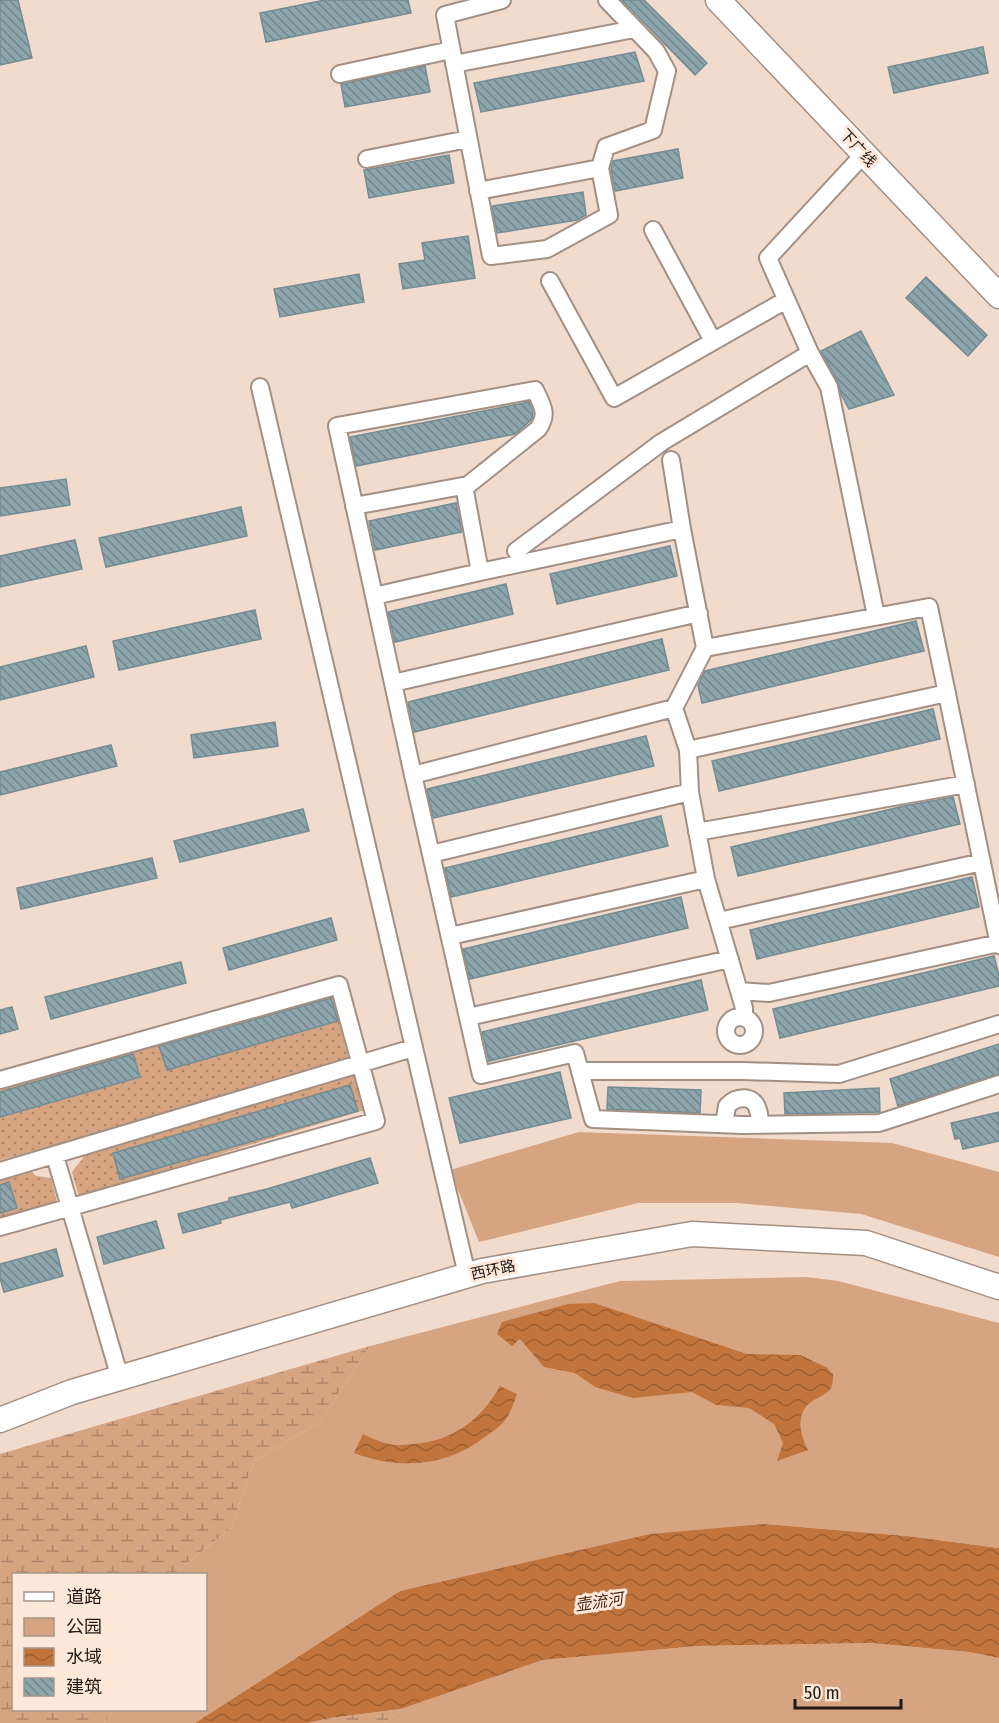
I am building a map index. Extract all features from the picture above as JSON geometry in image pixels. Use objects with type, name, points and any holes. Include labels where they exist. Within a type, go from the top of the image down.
[{"type":"main road","name":"下广线","points":[[717,0],[999,297]]},
{"type":"main road","name":"西环路","points":[[0,1420],[72,1392],[467,1275],[692,1234],[866,1243],[999,1287]]},
{"type":"street","points":[[502,0],[445,15],[491,256],[547,249],[609,215],[600,168],[606,147],[653,130],[667,71],[656,51],[607,0]]},
{"type":"street","points":[[339,74],[634,29]]},
{"type":"street","points":[[367,159],[468,139]]},
{"type":"street","points":[[864,154],[768,258],[810,353],[829,387],[876,616]]},
{"type":"street","points":[[478,191],[600,168]]},
{"type":"street","points":[[653,230],[713,341]]},
{"type":"street","points":[[550,282],[614,398],[786,300]]},
{"type":"street","points":[[516,551],[662,442],[810,353]]},
{"type":"street","points":[[260,387],[467,1275]]},
{"type":"street","points":[[354,506],[468,485],[538,429],[544,421],[544,410],[535,390],[337,426],[354,506],[413,775],[481,1075],[575,1053],[593,1119],[760,1125],[879,1123],[999,1084]]},
{"type":"street","points":[[671,460],[705,648],[674,708],[688,750],[690,792],[706,879],[744,1008],[744,1018],[751,1023],[754,1031],[751,1040],[743,1045],[742,1098]]},
{"type":"street","points":[[464,486],[480,572]]},
{"type":"street","points":[[374,596],[682,529]]},
{"type":"street","points":[[705,648],[929,606],[999,944],[769,993],[739,991]]},
{"type":"street","points":[[393,683],[699,613]]},
{"type":"street","points":[[688,750],[947,693]]},
{"type":"street","points":[[413,775],[674,708]]},
{"type":"street","points":[[698,832],[966,784]]},
{"type":"street","points":[[431,854],[690,792]]},
{"type":"street","points":[[718,921],[982,862]]},
{"type":"street","points":[[450,936],[706,879]]},
{"type":"street","points":[[468,1017],[730,959]]},
{"type":"street","points":[[0,1080],[339,985],[376,1121],[0,1227]]},
{"type":"street","points":[[580,1071],[743,1071],[839,1074],[999,1024]]},
{"type":"street","points":[[0,1171],[413,1048]]},
{"type":"street","points":[[724,1124],[727,1106],[735,1099],[742,1098],[752,1100],[756,1104],[760,1125]]},
{"type":"street","points":[[55,1156],[120,1378]]},
{"type":"green space","points":[[333,994],[349,1061],[0,1160],[0,1117],[140,1077],[133,1054],[0,1092],[0,1088]],"holes":[[[330,997],[338,1021],[166,1069],[160,1046]]]},
{"type":"green space","points":[[350,1073],[360,1076],[368,1109],[79,1197],[72,1172],[83,1158],[82,1153]],"holes":[[[205,1127],[120,1178],[113,1153]]]},
{"type":"green space","points":[[579,1132],[892,1143],[999,1172],[999,1257],[861,1214],[737,1203],[638,1203],[479,1242],[450,1170]]},
{"type":"green space","points":[[27,1168],[36,1176],[51,1178],[57,1202],[0,1219],[0,1213],[17,1208],[9,1182],[0,1185],[0,1175]]},
{"type":"green space","points":[[806,1277],[838,1281],[999,1323],[999,1548],[907,1536],[765,1524],[400,1591],[195,1723],[104,1723],[112,1715],[108,1711],[207,1711],[207,1573],[175,1573],[231,1528],[254,1461],[320,1422],[370,1346],[620,1281]]},
{"type":"green space","points":[[370,1346],[320,1422],[254,1461],[231,1528],[175,1573],[12,1573],[12,1711],[108,1711],[112,1715],[104,1723],[0,1723],[0,1454]]},
{"type":"green space","points":[[869,1643],[969,1652],[999,1658],[999,1723],[385,1723],[401,1709],[543,1660],[699,1646]]},
{"type":"green space","points":[[401,1709],[385,1723],[308,1723],[330,1718]]},
{"type":"water","points":[[594,1303],[747,1354],[800,1355],[826,1367],[833,1374],[831,1388],[806,1407],[801,1419],[801,1431],[808,1450],[777,1461],[783,1443],[774,1424],[749,1408],[716,1405],[692,1392],[633,1398],[595,1387],[575,1373],[544,1367],[520,1339],[512,1346],[497,1334],[502,1322],[568,1304]]},
{"type":"water","points":[[500,1386],[517,1394],[506,1419],[485,1437],[455,1455],[422,1463],[405,1463],[388,1462],[354,1453],[363,1434],[382,1442],[398,1445],[426,1442],[452,1434],[464,1427],[484,1409]]},
{"type":"water","name":"壶流河","points":[[765,1524],[907,1536],[999,1548],[999,1658],[969,1652],[870,1643],[699,1646],[543,1660],[401,1709],[308,1723],[195,1723],[400,1591],[650,1534]]},
{"type":"building","points":[[0,0],[18,0],[32,58],[0,65]]},
{"type":"building","points":[[325,0],[408,0],[411,13],[266,42],[260,13]]},
{"type":"building","points":[[622,0],[644,0],[707,63],[695,75]]},
{"type":"building","points":[[983,47],[988,73],[894,93],[888,67]]},
{"type":"building","points":[[635,52],[644,81],[481,112],[474,83]]},
{"type":"building","points":[[425,66],[430,92],[345,107],[341,84]]},
{"type":"building","points":[[678,149],[683,178],[615,191],[611,168],[613,161]]},
{"type":"building","points":[[449,155],[454,183],[369,198],[364,170]]},
{"type":"building","points":[[583,192],[586,215],[577,220],[497,233],[492,206]]},
{"type":"building","points":[[468,236],[475,278],[403,289],[399,264],[425,260],[422,243]]},
{"type":"building","points":[[359,274],[364,302],[280,317],[274,289]]},
{"type":"building","points":[[926,277],[987,335],[968,356],[906,298]]},
{"type":"building","points":[[861,331],[894,395],[849,409],[838,382],[821,351]]},
{"type":"building","points":[[529,402],[533,412],[532,419],[515,434],[356,466],[350,437]]},
{"type":"building","points":[[66,479],[70,505],[0,516],[0,488]]},
{"type":"building","points":[[456,503],[462,532],[375,550],[369,521]]},
{"type":"building","points":[[241,507],[247,536],[106,567],[99,538]]},
{"type":"building","points":[[75,540],[82,569],[0,587],[0,556]]},
{"type":"building","points":[[670,546],[677,576],[557,604],[550,574]]},
{"type":"building","points":[[506,584],[513,614],[395,642],[388,612]]},
{"type":"building","points":[[255,610],[261,639],[119,670],[113,641]]},
{"type":"building","points":[[916,621],[924,651],[702,703],[698,685],[705,671]]},
{"type":"building","points":[[662,639],[669,670],[414,732],[408,702]]},
{"type":"building","points":[[86,646],[94,677],[0,700],[0,667]]},
{"type":"building","points":[[933,709],[940,739],[719,791],[712,761]]},
{"type":"building","points":[[275,722],[278,746],[194,758],[191,735]]},
{"type":"building","points":[[646,736],[654,766],[433,818],[427,789]]},
{"type":"building","points":[[111,745],[117,766],[0,795],[0,772]]},
{"type":"building","points":[[953,797],[960,824],[738,876],[731,847],[904,806]]},
{"type":"building","points":[[303,809],[309,831],[180,862],[174,841]]},
{"type":"building","points":[[661,816],[668,846],[451,897],[445,868]]},
{"type":"building","points":[[152,858],[157,878],[21,909],[17,888]]},
{"type":"building","points":[[972,877],[979,907],[757,959],[750,930]]},
{"type":"building","points":[[681,897],[688,928],[470,979],[463,949]]},
{"type":"building","points":[[331,918],[337,940],[229,970],[223,948]]},
{"type":"building","points":[[994,956],[999,986],[780,1038],[773,1009]]},
{"type":"building","points":[[181,962],[186,983],[51,1019],[45,997]]},
{"type":"building","points":[[701,980],[708,1010],[489,1061],[482,1032]]},
{"type":"building","points":[[331,998],[338,1021],[167,1070],[159,1046]]},
{"type":"building","points":[[12,1007],[18,1029],[0,1034],[0,1010]]},
{"type":"building","points":[[999,1044],[999,1074],[898,1106],[890,1079]]},
{"type":"building","points":[[133,1054],[140,1077],[0,1117],[0,1092]]},
{"type":"building","points":[[560,1072],[571,1118],[460,1143],[449,1098]]},
{"type":"building","points":[[350,1085],[358,1111],[120,1179],[113,1153]]},
{"type":"building","points":[[608,1087],[701,1090],[700,1113],[607,1109]]},
{"type":"building","points":[[879,1088],[880,1112],[785,1114],[784,1093]]},
{"type":"building","points":[[999,1112],[999,1141],[963,1149],[960,1138],[955,1139],[951,1123]]},
{"type":"building","points":[[370,1158],[378,1183],[292,1208],[290,1202],[220,1220],[221,1223],[183,1233],[178,1214]]},
{"type":"building","points":[[9,1182],[17,1208],[0,1213],[0,1185]]},
{"type":"building","points":[[156,1221],[164,1248],[104,1264],[97,1237]]},
{"type":"building","points":[[56,1249],[63,1276],[4,1292],[0,1278],[0,1264]]}]
